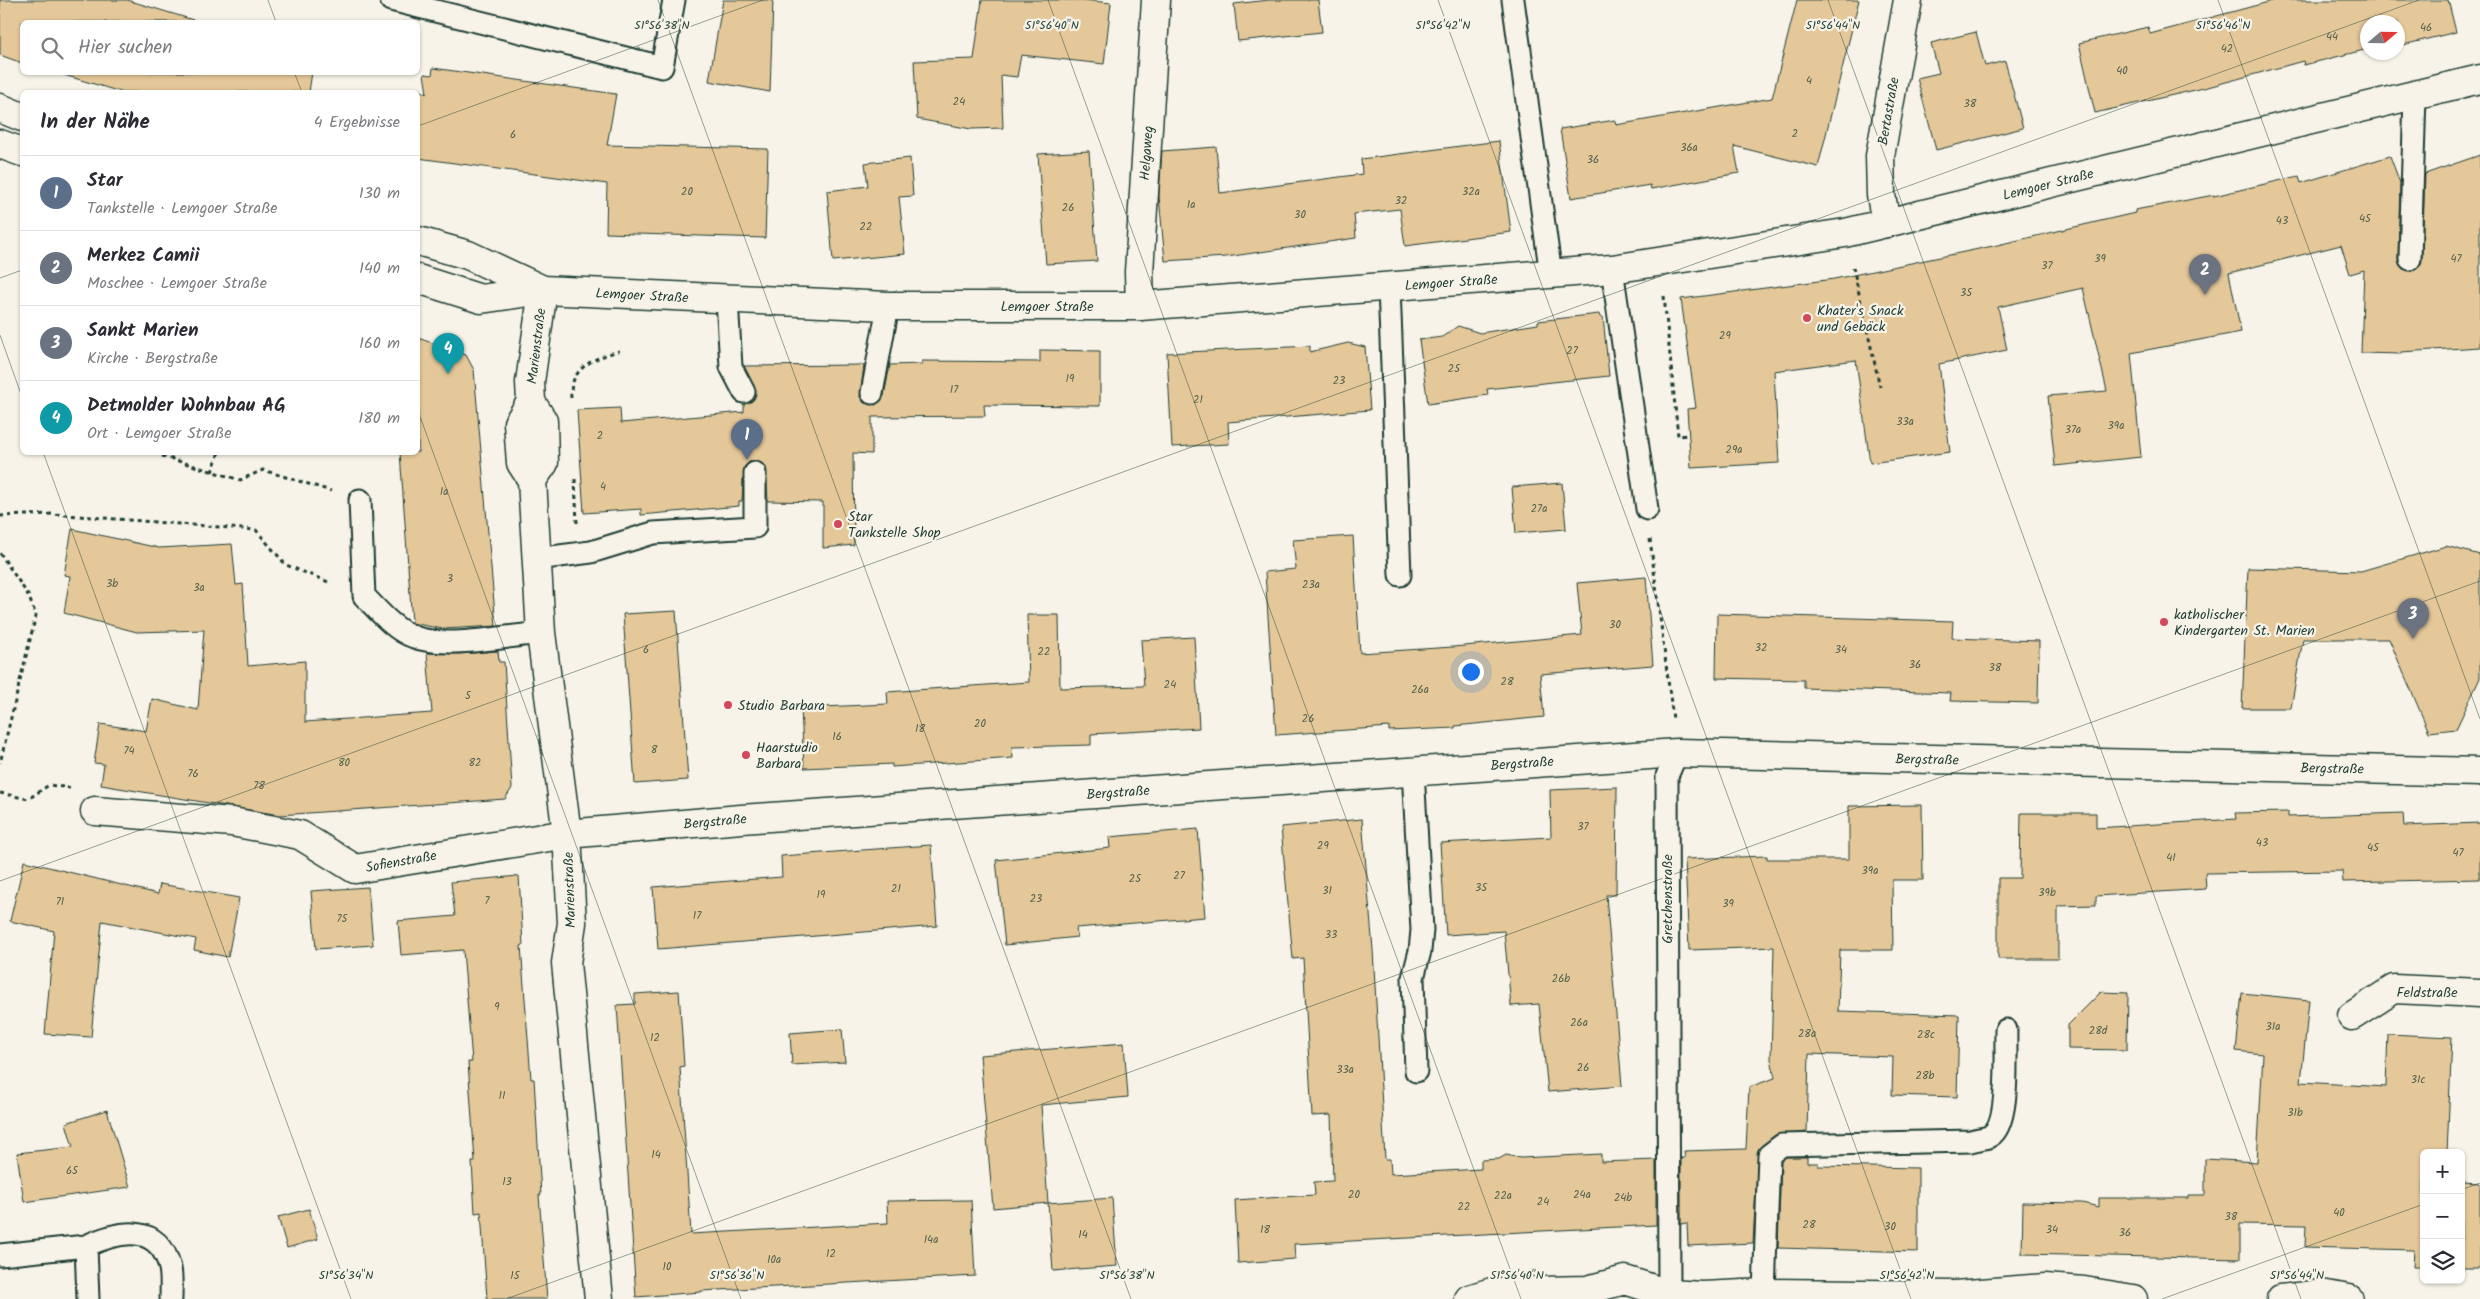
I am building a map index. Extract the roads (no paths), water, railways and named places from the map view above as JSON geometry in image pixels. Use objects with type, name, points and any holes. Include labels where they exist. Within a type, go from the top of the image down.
[{"type":"street","name":"Helgaweg","points":[[1140,306],[1139,272],[1156,0]]},
{"type":"street","name":"Bertastraße","points":[[1886,223],[1882,196],[1880,156],[1908,0]]},
{"type":"street","name":"Lemgoer Straße","points":[[420,281],[481,299],[543,290],[888,306],[1140,306],[1551,275],[1661,263],[1845,232],[2480,80]]},
{"type":"street","points":[[0,108],[20,116]]},
{"type":"street","points":[[0,144],[20,151]]},
{"type":"street","name":"Lemgoer Straße","points":[[420,243],[468,255],[543,290]]},
{"type":"street","name":"Marienstraße","points":[[543,290],[530,382],[530,402],[518,422],[521,463],[532,480],[541,633],[567,834],[572,923],[566,963],[600,1299]]},
{"type":"street","name":"Bergstraße","points":[[567,834],[740,818],[1677,753],[2480,772]]},
{"type":"street","name":"Sofienstraße","points":[[96,811],[232,822],[300,835],[355,869],[567,834]]},
{"type":"street","name":"Feldstraße","points":[[2352,1016],[2394,989],[2480,992]]},
{"type":"street","points":[[1469,1299],[1492,1292],[1587,1290],[1625,1280],[1669,1294],[1703,1296],[1764,1293],[2045,1294],[2084,1291],[2133,1299]]},
{"type":"street","points":[[2281,1299],[2321,1294],[2349,1299]]},
{"type":"lane","points":[[391,0],[662,67],[674,0]]},
{"type":"lane","points":[[1512,0],[1551,275]]},
{"type":"lane","points":[[2410,259],[2415,95]]},
{"type":"lane","points":[[1612,269],[1647,509]]},
{"type":"lane","points":[[1389,287],[1400,575]]},
{"type":"lane","points":[[727,299],[731,367],[744,392]]},
{"type":"lane","points":[[872,393],[888,306]]},
{"type":"lane","points":[[536,559],[591,552],[654,533],[754,527],[755,473]]},
{"type":"lane","points":[[360,500],[364,596],[393,625],[413,637],[435,643],[541,633]]},
{"type":"lane","name":"Gretchenstraße","points":[[1669,1294],[1667,776],[1677,753]]},
{"type":"lane","points":[[1414,771],[1422,930],[1420,951],[1413,978],[1416,1071]]},
{"type":"lane","points":[[1764,1293],[1769,1155],[1782,1145],[1971,1141],[1990,1136],[2000,1123],[2005,1092],[2006,1030]]},
{"type":"lane","points":[[0,1255],[86,1246],[112,1236],[128,1233],[145,1234],[160,1246],[170,1268],[171,1299]]},
{"type":"lane","points":[[86,1246],[88,1299]]},
{"type":"place","name":"Merkez Camii","points":[[2205,295]]},
{"type":"place","name":"Khater's Snack und Gebäck","points":[[1807,318]]},
{"type":"place","name":"Detmolder Wohnbau AG","points":[[448,374]]},
{"type":"place","name":"Star","points":[[747,460]]},
{"type":"place","name":"Star Tankstelle Shop","points":[[838,524]]},
{"type":"place","name":"katholischer Kindergarten St. Marien","points":[[2164,622]]},
{"type":"place","name":"Sankt Marien","points":[[2413,639]]},
{"type":"place","name":"Studio Barbara","points":[[728,705]]},
{"type":"place","name":"Haarstudio Barbara","points":[[746,755]]}]
